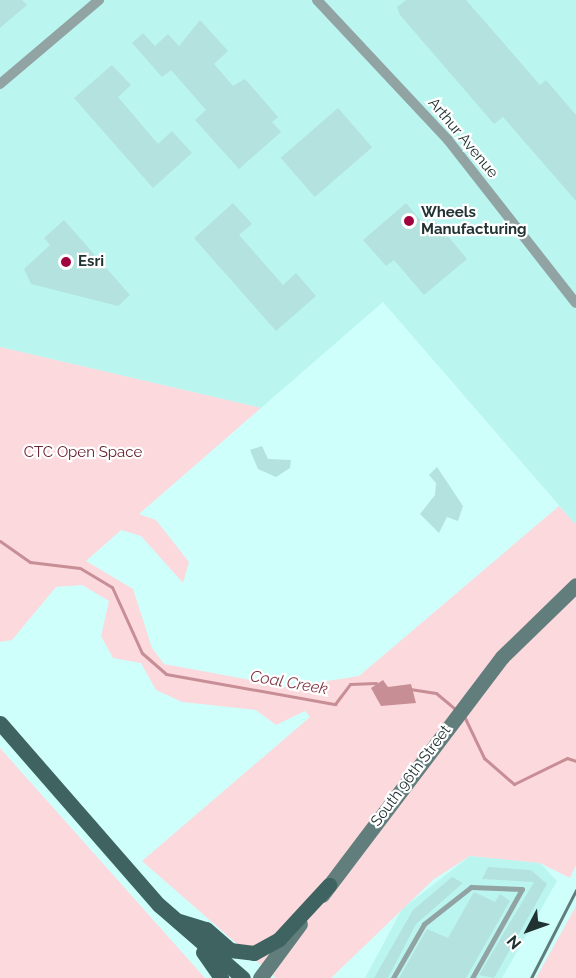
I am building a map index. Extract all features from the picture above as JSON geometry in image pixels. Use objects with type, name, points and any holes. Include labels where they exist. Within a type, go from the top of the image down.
[{"type":"main road","name":"South 96th Street","points":[[260,978],[482,683],[523,633],[576,585]]},
{"type":"main road","points":[[0,723],[174,919],[243,978]]},
{"type":"main road","points":[[174,919],[206,929],[230,950],[254,953],[279,939],[329,885]]},
{"type":"main road","points":[[191,934],[221,978]]},
{"type":"street","points":[[0,84],[99,0]]},
{"type":"street","name":"Arthur Avenue","points":[[317,0],[448,140],[576,303]]},
{"type":"lane","points":[[393,978],[424,924],[471,887],[522,889],[472,978]]},
{"type":"shaded area","points":[[0,0],[576,0],[576,525],[383,302],[261,408],[0,347]]},
{"type":"shaded area","points":[[383,680],[388,687],[411,684],[416,703],[381,706],[371,688]]},
{"type":"shaded area","points":[[470,856],[540,863],[557,881],[502,978],[365,978],[402,909]]},
{"type":"green space","name":"CTC Open Space","points":[[0,347],[261,408],[139,514],[156,520],[189,562],[183,583],[141,536],[121,530],[86,561],[133,589],[152,648],[164,664],[310,691],[315,683],[359,676],[559,506],[576,525],[576,865],[570,878],[540,863],[470,856],[434,879],[331,978],[276,978],[142,861],[310,717],[305,711],[276,725],[256,710],[182,702],[156,690],[141,663],[113,658],[101,636],[109,601],[82,585],[56,587],[12,640],[0,642]]},
{"type":"green space","points":[[0,748],[205,978],[0,978]]},
{"type":"green space","points":[[576,905],[576,978],[536,978],[575,908]]},
{"type":"building","points":[[0,0],[22,0],[27,5],[0,28]]},
{"type":"building","points":[[406,0],[466,0],[540,85],[546,80],[576,115],[576,201],[503,117],[494,124],[400,15],[397,7]]},
{"type":"building","points":[[200,20],[228,51],[214,64],[233,86],[245,79],[278,117],[272,122],[281,132],[239,169],[195,120],[206,110],[171,70],[162,77],[132,43],[143,33],[155,46],[168,34],[179,46]]},
{"type":"building","points":[[112,65],[131,85],[118,97],[158,144],[172,131],[192,153],[153,188],[74,98]]},
{"type":"building","points":[[338,108],[372,147],[315,197],[281,158]]},
{"type":"building","points":[[233,203],[252,224],[239,235],[283,285],[296,273],[316,296],[276,331],[194,238]]},
{"type":"building","points":[[406,203],[428,229],[436,222],[467,259],[424,295],[394,260],[386,266],[363,240]]},
{"type":"building","name":"Esri","points":[[64,220],[130,295],[118,306],[31,284],[24,269],[50,245],[44,238]]},
{"type":"building","points":[[262,446],[268,459],[291,460],[290,468],[276,477],[258,469],[250,450]]},
{"type":"building","points":[[437,467],[463,506],[458,521],[447,517],[439,533],[420,514],[435,495],[436,483],[429,475]]},
{"type":"building","points":[[488,867],[531,870],[547,884],[494,978],[479,975],[534,882],[482,879]]},
{"type":"building","points":[[452,877],[463,883],[416,924],[388,978],[374,978],[413,910]]},
{"type":"building","points":[[474,892],[495,902],[500,894],[510,901],[466,978],[399,978],[427,929],[448,938]]},
{"type":"waterway","name":"Coal Creek","points":[[0,541],[30,562],[80,568],[112,587],[142,653],[166,674],[335,704],[350,684],[376,683]]},
{"type":"waterway","name":"Coal Creek","points":[[410,689],[436,693],[456,710]]},
{"type":"waterway","name":"Coal Creek","points":[[464,716],[484,758],[514,784],[567,758],[576,761]]},
{"type":"railway","points":[[531,978],[576,890]]},
{"type":"place","name":"Wheels Manufacturing","points":[[409,221]]},
{"type":"place","name":"Esri","points":[[66,262]]}]
